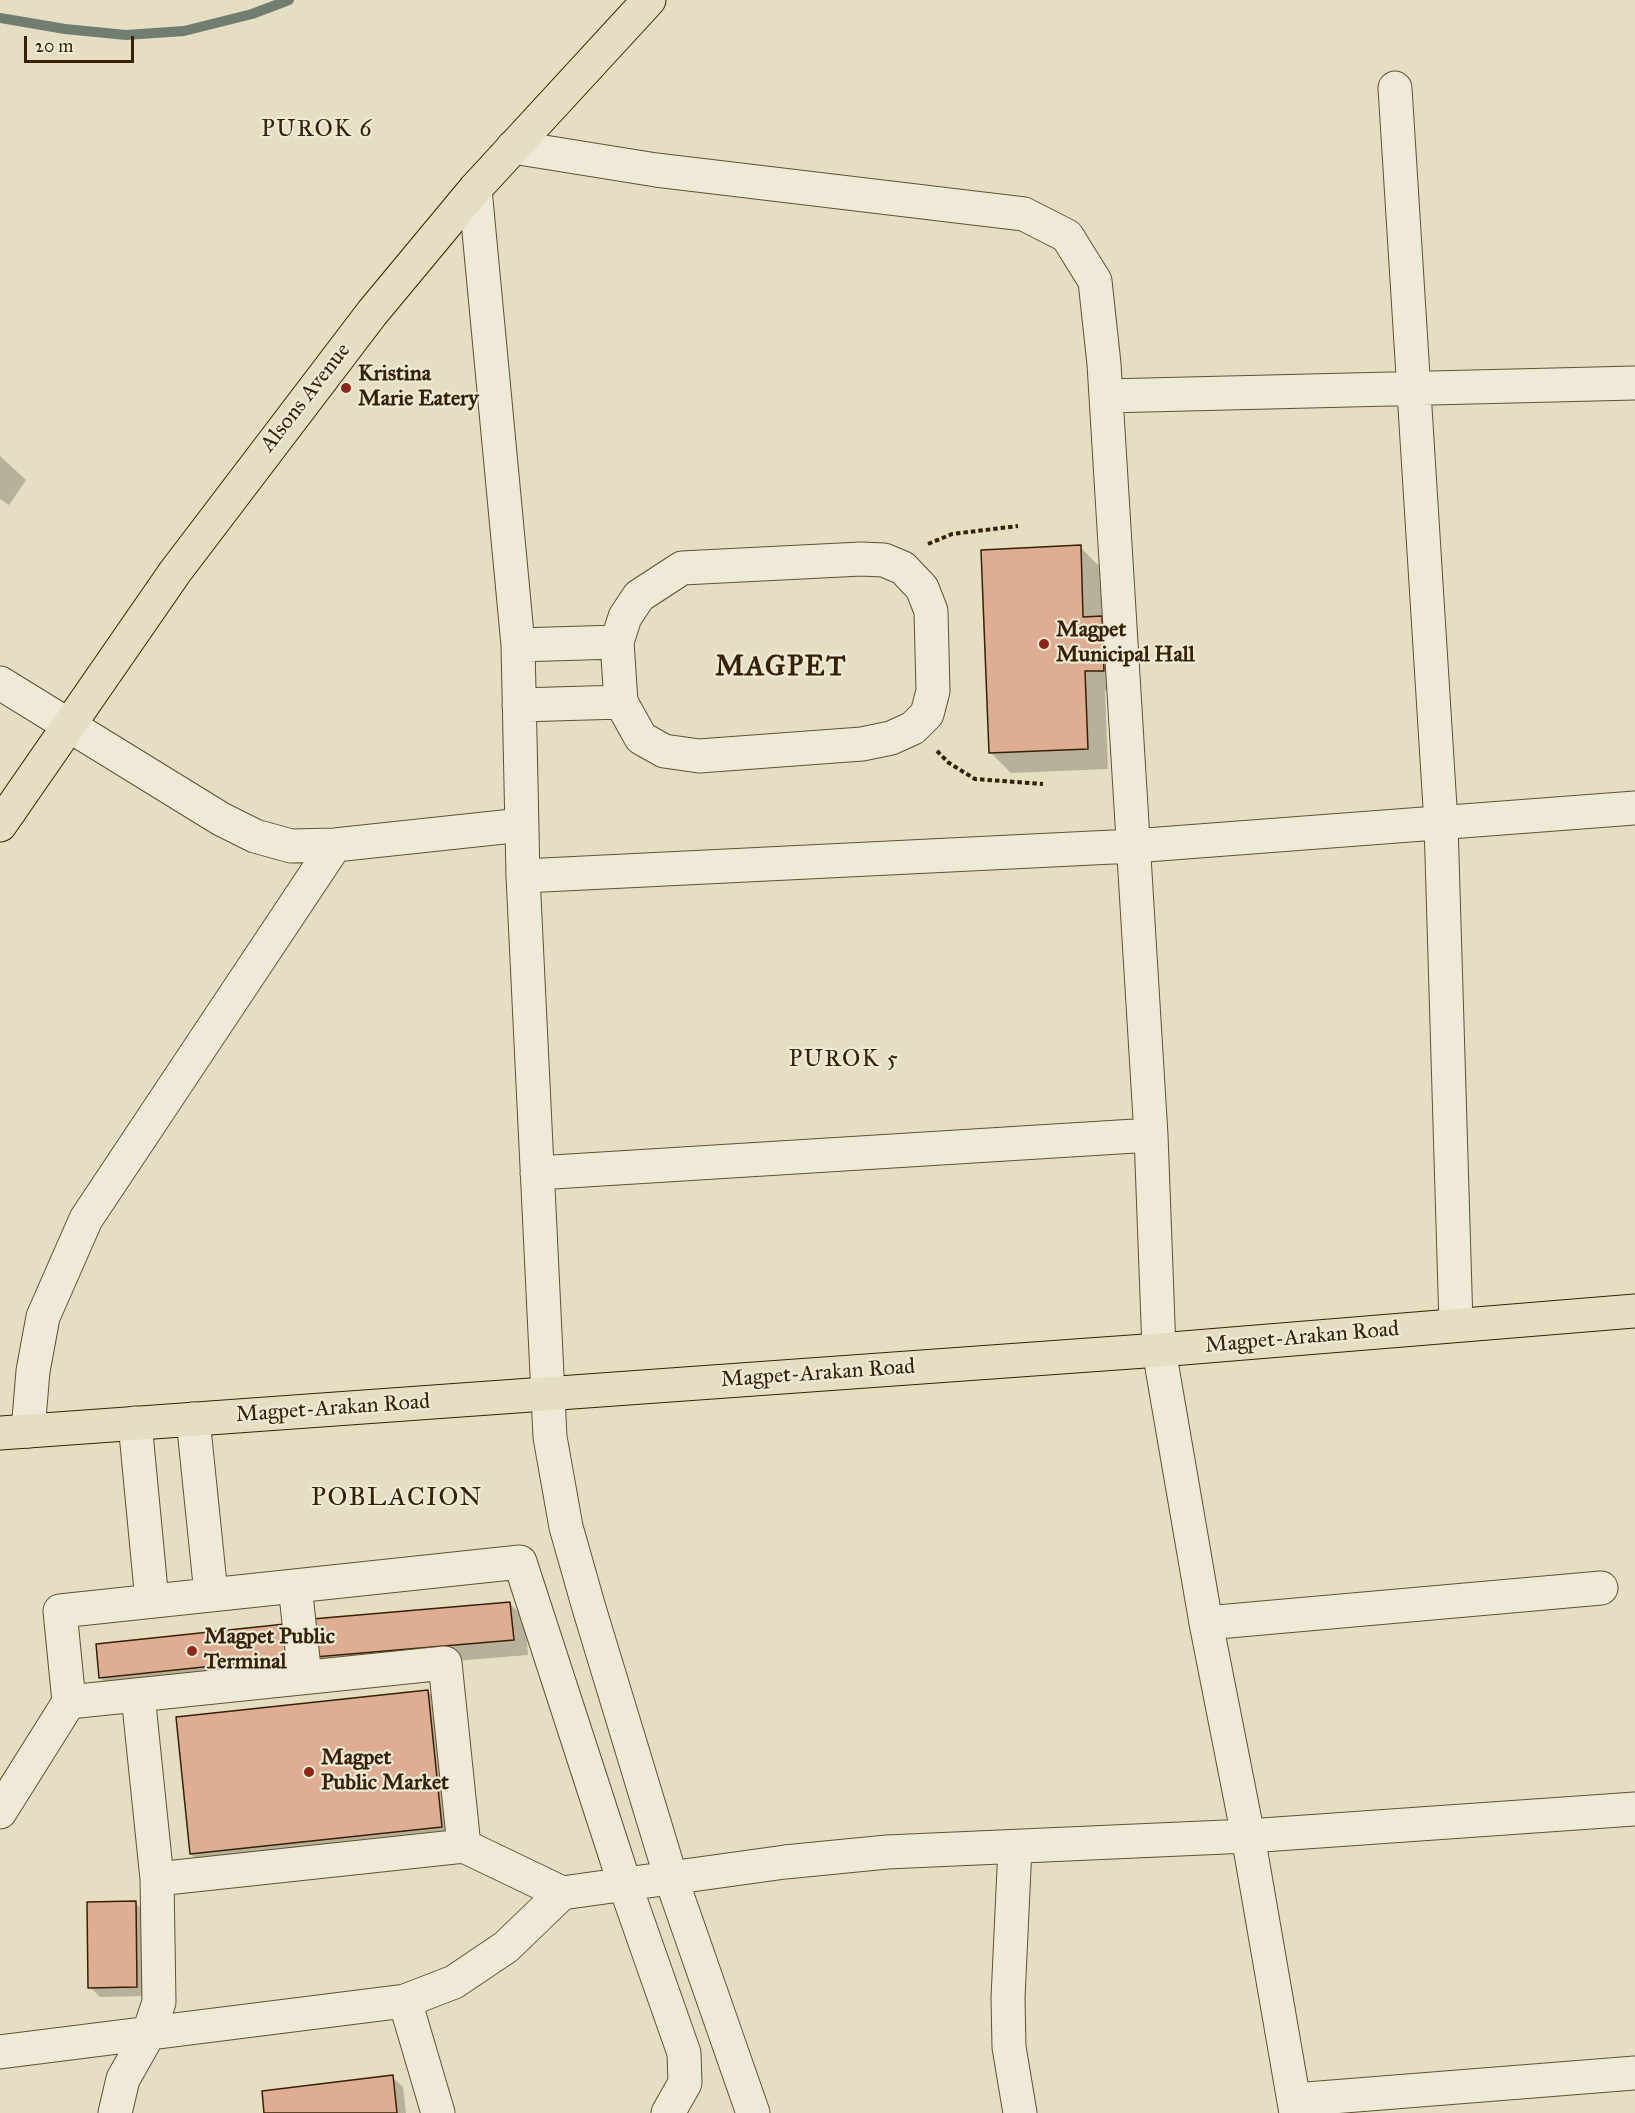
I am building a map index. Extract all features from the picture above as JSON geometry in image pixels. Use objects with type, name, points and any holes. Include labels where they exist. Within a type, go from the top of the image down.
[{"type":"main road","name":"Alsons Avenue","points":[[0,825],[175,572],[269,445],[372,313],[475,189],[650,0]]},
{"type":"main road","name":"Magpet-Arakan Road","points":[[14,1432],[1159,1350],[1635,1311]]},
{"type":"street","points":[[1395,88],[1416,389],[1441,823],[1456,1325]]},
{"type":"street","points":[[513,147],[656,170],[1024,214],[1067,236],[1095,281],[1106,396],[1151,1135],[1159,1350],[1206,1623],[1248,1836],[1295,2106],[1635,2073]]},
{"type":"street","points":[[475,189],[518,645],[523,876],[550,1437],[566,1527],[671,1878],[753,2113]]},
{"type":"street","points":[[1106,396],[1635,383]]},
{"type":"street","points":[[861,558],[884,561],[903,568],[922,588],[931,611],[933,691],[927,714],[913,728],[891,738],[862,744],[699,756],[664,751],[641,738],[621,702],[617,642],[625,617],[639,596],[682,568],[861,558]]},
{"type":"street","points":[[518,645],[617,642]]},
{"type":"street","points":[[0,683],[221,819],[255,836],[291,846],[335,845],[522,825]]},
{"type":"street","points":[[519,705],[621,702]]},
{"type":"street","points":[[523,876],[1133,846],[1635,808]]},
{"type":"street","points":[[14,1432],[33,1371],[43,1317],[86,1219],[335,845]]},
{"type":"street","points":[[537,1173],[1151,1135]]},
{"type":"street","points":[[193,1419],[211,1594]]},
{"type":"street","points":[[135,1423],[152,1600]]},
{"type":"street","points":[[0,1812],[69,1702],[60,1611],[520,1562],[625,1885],[684,2053],[685,2083],[668,2113]]},
{"type":"street","points":[[295,1586],[305,1677]]},
{"type":"street","points":[[1206,1623],[1601,1588]]},
{"type":"street","points":[[69,1702],[445,1663],[464,1846]]},
{"type":"street","points":[[115,2113],[123,2079],[148,2035],[159,2002],[157,1879],[138,1695]]},
{"type":"street","points":[[157,1879],[464,1846],[562,1893],[784,1862],[887,1852],[1248,1836],[1635,1809]]},
{"type":"street","points":[[1016,1847],[1008,1998],[1009,2047],[1020,2113]]},
{"type":"street","points":[[0,2052],[405,2001],[454,1982],[506,1947],[562,1893]]},
{"type":"street","points":[[405,2001],[438,2113]]},
{"type":"path","points":[[903,568],[918,551],[952,534],[1018,526]]},
{"type":"path","points":[[913,728],[949,763],[975,779],[1043,784]]},
{"type":"building","name":"Magpet Municipal Hall","points":[[1081,545],[1083,617],[1102,616],[1104,671],[1085,671],[1088,749],[989,753],[981,550]]},
{"type":"building","points":[[510,1602],[514,1640],[315,1657],[312,1619]]},
{"type":"building","name":"Magpet Public Terminal","points":[[285,1624],[289,1658],[99,1678],[96,1644]]},
{"type":"building","name":"Magpet Public Market","points":[[428,1690],[442,1827],[190,1854],[176,1717]]},
{"type":"building","points":[[136,1901],[137,1987],[88,1988],[87,1902]]},
{"type":"building","points":[[393,2075],[397,2113],[264,2113],[262,2091]]},
{"type":"waterway","points":[[0,18],[65,29],[126,35],[184,31],[252,14],[289,0]]},
{"type":"place","name":"Kristina Marie Eatery","points":[[346,388]]},
{"type":"place","name":"Magpet Municipal Hall","points":[[1044,644]]},
{"type":"place","name":"Magpet Public Terminal","points":[[192,1651]]},
{"type":"place","name":"Magpet Public Market","points":[[309,1772]]},
{"type":"district","name":"PUROK 6","points":[[317,130]]},
{"type":"district","name":"MAGPET","points":[[781,668]]},
{"type":"district","name":"PUROK 5","points":[[844,1060]]},
{"type":"district","name":"POBLACION","points":[[397,1499]]}]
